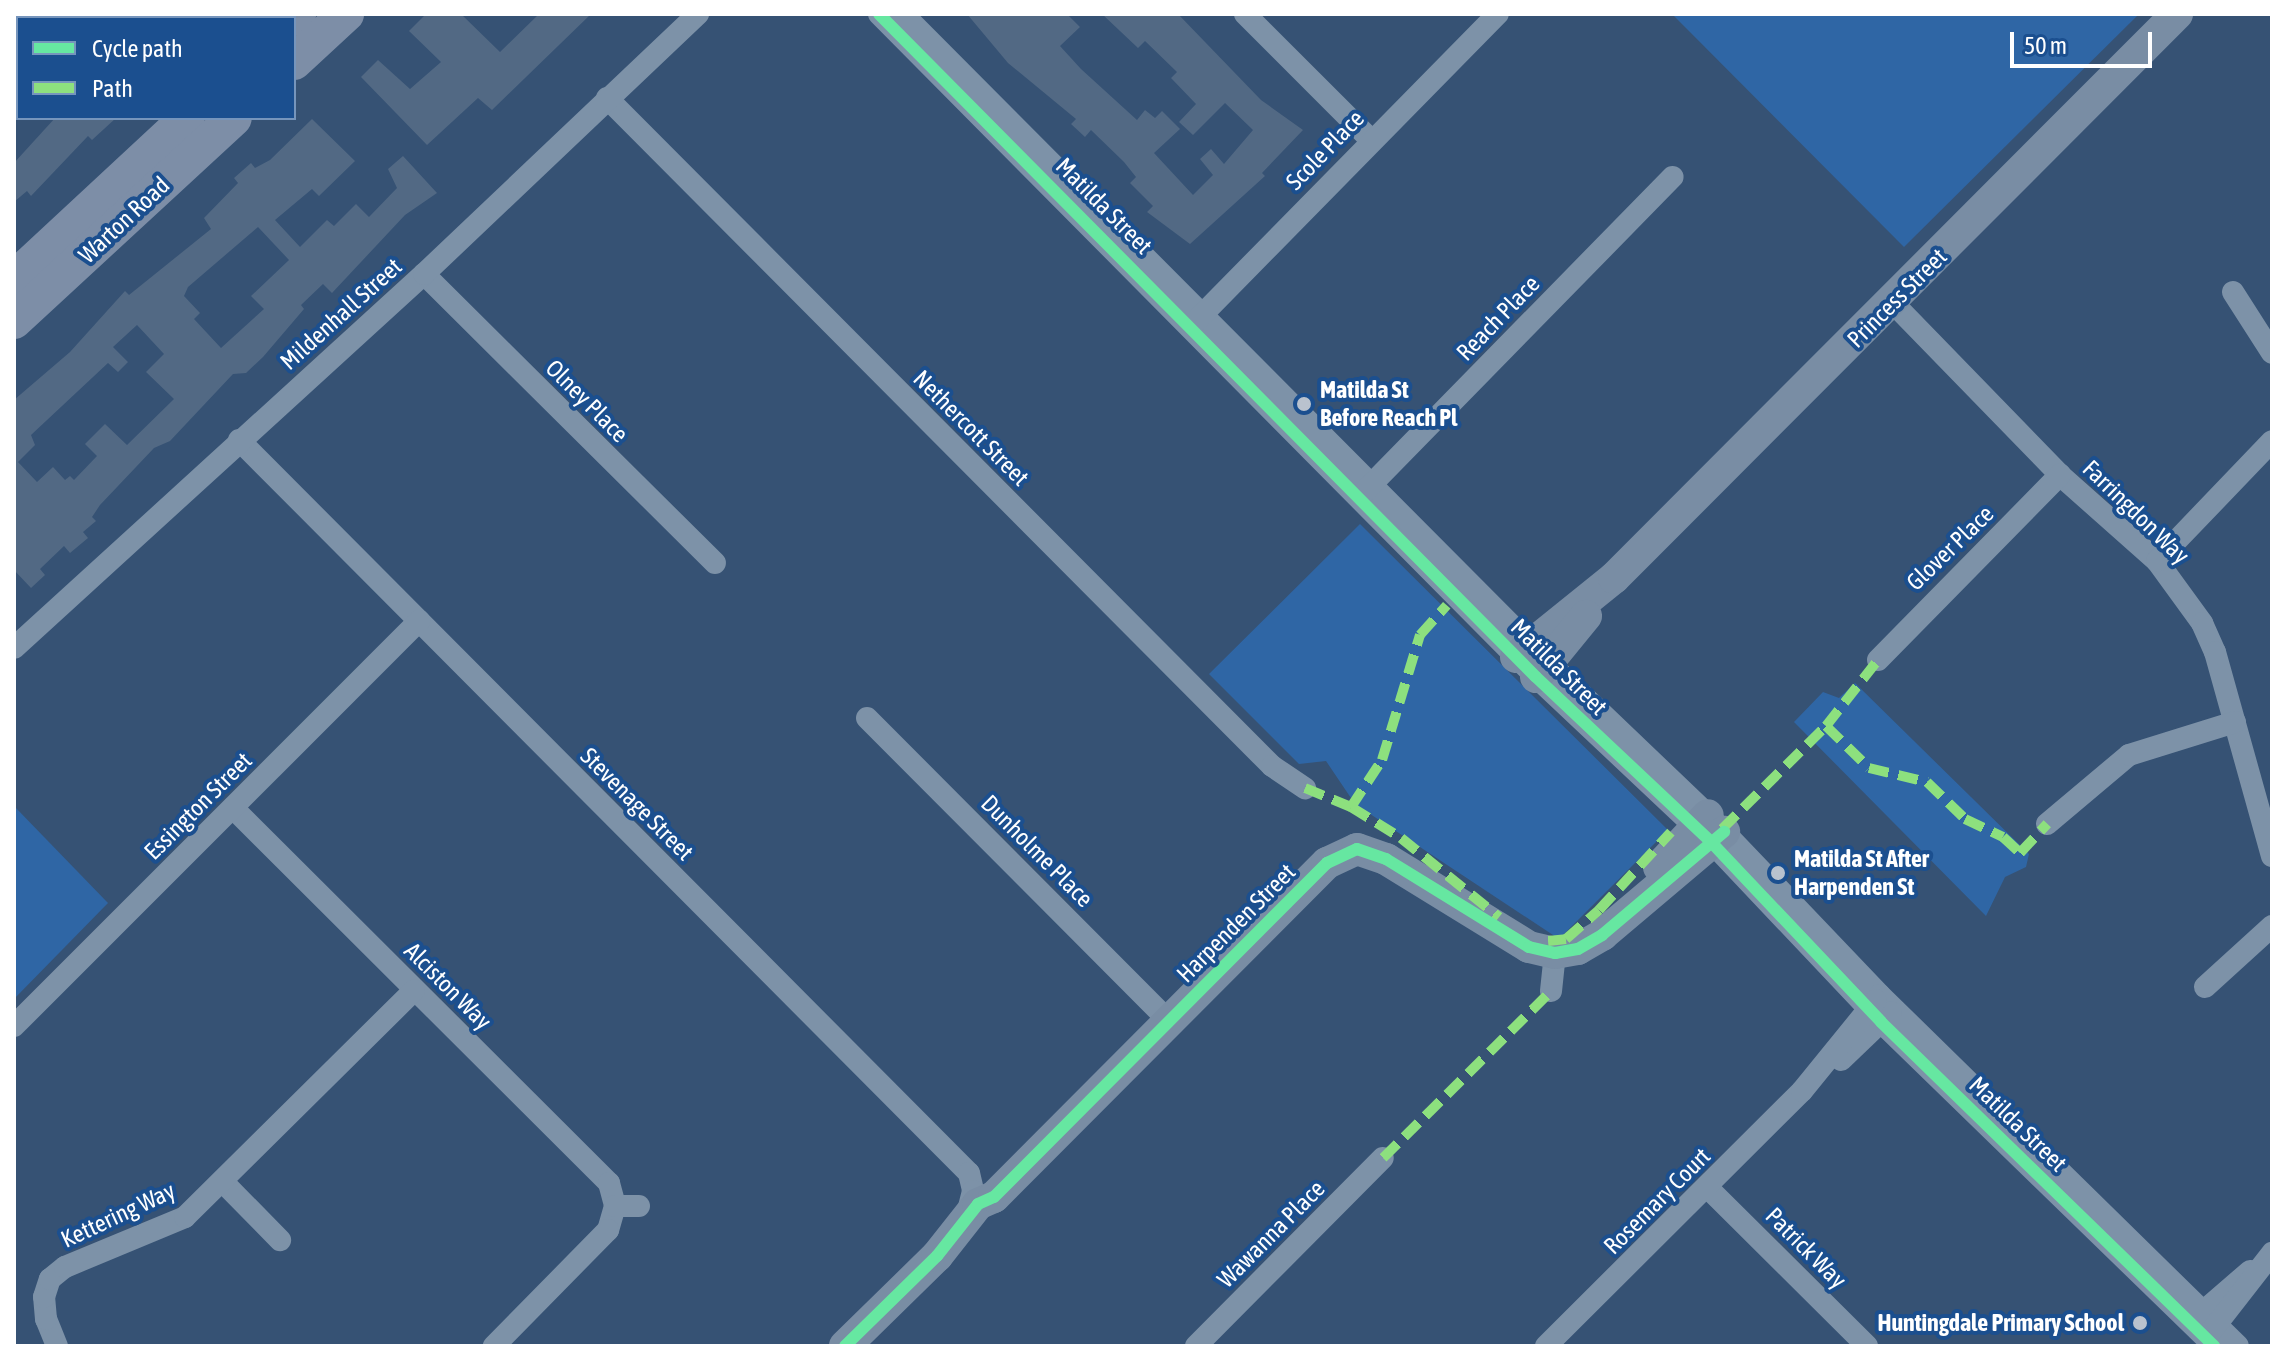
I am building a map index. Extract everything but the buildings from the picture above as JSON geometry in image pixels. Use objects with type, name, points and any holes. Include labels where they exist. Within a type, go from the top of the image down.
[{"type":"main road","points":[[296,60],[346,14]]},
{"type":"main road","name":"Warton Road","points":[[14,279],[185,120]]},
{"type":"main road","name":"Warton Road","points":[[14,321],[232,120]]},
{"type":"street","name":"Mildenhall Street","points":[[14,648],[424,274],[698,14]]},
{"type":"street","name":"Matilda Street","points":[[879,14],[1198,319]]},
{"type":"street","name":"Matilda Street","points":[[903,14],[1533,660],[1710,829],[1881,1009],[2206,1329],[2238,1346]]},
{"type":"street","points":[[1245,14],[1371,140]]},
{"type":"street","name":"Scole Place","points":[[1198,319],[1498,14]]},
{"type":"street","name":"Princess Street","points":[[1533,660],[1893,303],[2177,14]]},
{"type":"street","name":"Nethercott Street","points":[[607,98],[1272,766],[1305,788]]},
{"type":"street","name":"Reach Place","points":[[1367,489],[1673,177]]},
{"type":"street","name":"Olney Place","points":[[424,274],[715,563]]},
{"type":"street","points":[[2233,292],[2272,353]]},
{"type":"street","name":"Farringdon Way","points":[[1893,303],[2060,475],[2157,561],[2202,623],[2235,722],[2272,856]]},
{"type":"street","name":"Stevenage Street","points":[[239,440],[969,1173],[973,1191],[967,1216]]},
{"type":"street","points":[[2157,561],[2272,441]]},
{"type":"street","name":"Glover Place","points":[[1878,660],[2060,475]]},
{"type":"street","name":"Essington Street","points":[[14,1026],[419,621]]},
{"type":"street","name":"Dunholme Place","points":[[867,718],[1169,1021]]},
{"type":"street","points":[[2047,824],[2129,755],[2235,722]]},
{"type":"street","name":"Alciston Way","points":[[233,808],[609,1183],[615,1206]]},
{"type":"street","points":[[1551,991],[1555,953],[1602,935],[1710,829]]},
{"type":"street","name":"Harpenden Street","points":[[858,1342],[937,1256],[967,1216],[994,1197],[1327,863],[1357,849],[1386,859],[1529,947],[1555,953]]},
{"type":"street","points":[[2205,987],[2272,926]]},
{"type":"street","name":"Kettering Way","points":[[57,1346],[45,1308],[50,1279],[65,1267],[185,1217],[414,990]]},
{"type":"street","name":"Rosemary Court","points":[[1546,1346],[1708,1188],[1881,1009]]},
{"type":"street","name":"Wawanna Place","points":[[1196,1346],[1383,1158]]},
{"type":"street","points":[[222,1181],[280,1240]]},
{"type":"street","name":"Patrick Way","points":[[1708,1188],[1867,1346]]},
{"type":"street","name":"Harpenden Street","points":[[937,1256],[954,1248],[990,1212],[994,1197]]},
{"type":"street","points":[[501,1344],[608,1230],[615,1206],[639,1206]]},
{"type":"street","points":[[2206,1329],[2272,1252]]},
{"type":"shaded area","points":[[1672,14],[2139,14],[1904,247]]},
{"type":"shaded area","points":[[1360,524],[1668,830],[1559,939],[1355,804],[1326,761],[1299,764],[1209,674]]},
{"type":"shaded area","points":[[1855,683],[2029,854],[2026,867],[2005,877],[1986,916],[1794,722],[1823,692],[1839,698]]},
{"type":"shaded area","points":[[14,806],[108,903],[14,999]]},
{"type":"marked path","points":[[1351,807],[1382,760],[1420,635],[1447,605]]},
{"type":"marked path","points":[[1722,829],[1826,726],[1878,660]]},
{"type":"marked path","points":[[1826,726],[1869,768],[1927,782],[1965,819],[2003,837],[2020,853],[2047,824]]},
{"type":"marked path","points":[[1305,788],[1351,807],[1401,838],[1499,917]]},
{"type":"marked path","points":[[1548,941],[1566,939],[1599,910],[1671,832]]},
{"type":"marked path","points":[[1383,1158],[1551,991]]},
{"type":"cycle path","points":[[879,14],[1536,677],[1712,843],[1881,1022],[2214,1346]]},
{"type":"cycle path","points":[[845,1346],[937,1256],[978,1204],[994,1197],[1327,863],[1357,849],[1386,859],[1529,947],[1555,953],[1578,949],[1602,935],[1724,832]]},
{"type":"place","name":"Matilda St Before Reach Pl","points":[[1304,404]]},
{"type":"place","name":"Matilda St After Harpenden St","points":[[1778,873]]},
{"type":"place","name":"Huntingdale Primary School","points":[[2140,1323]]}]
